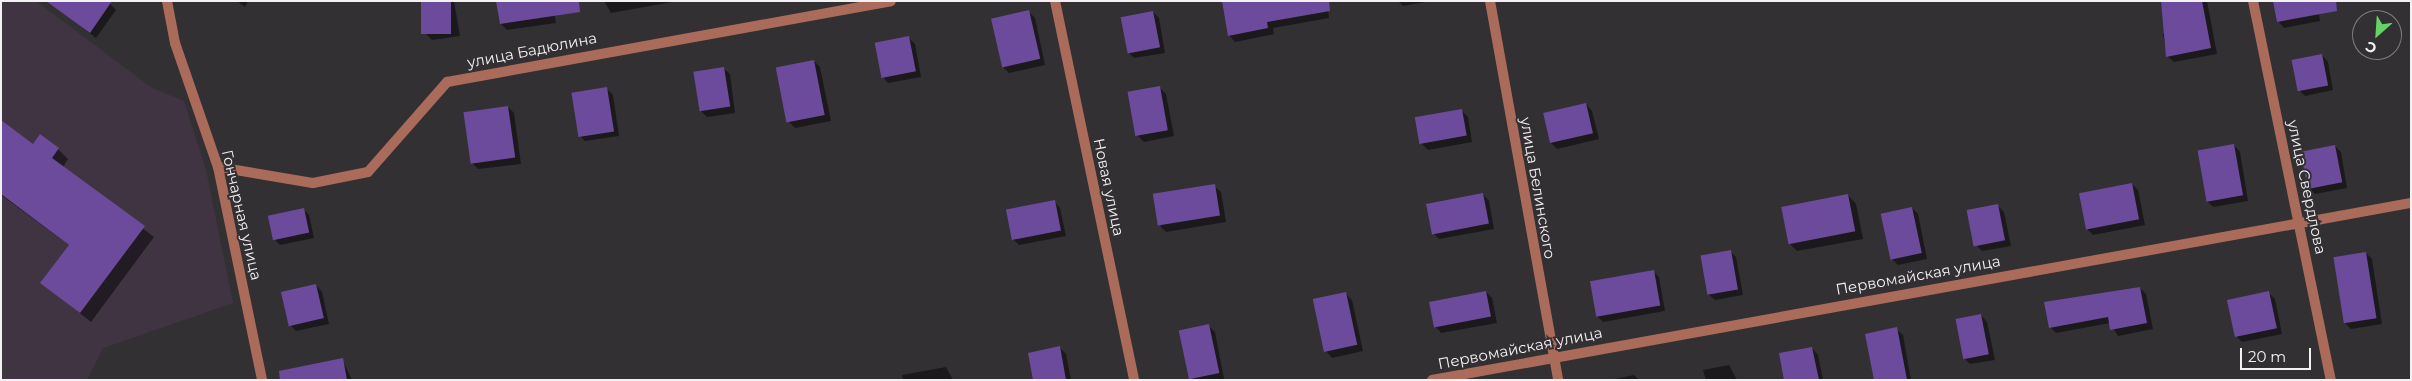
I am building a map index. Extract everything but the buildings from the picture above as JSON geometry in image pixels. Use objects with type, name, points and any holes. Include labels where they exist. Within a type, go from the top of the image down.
[{"type":"street","name":"Гончарная улица","points":[[167,1],[175,43],[218,167],[262,380]]},
{"type":"street","name":"улица Бадюлина","points":[[218,167],[313,183],[368,172],[447,82],[892,1]]},
{"type":"street","name":"Новая улица","points":[[1055,1],[1134,380]]},
{"type":"street","name":"улица Белинского","points":[[1490,1],[1558,380]]},
{"type":"street","name":"улица Свердлова","points":[[2254,1],[2330,380]]},
{"type":"street","name":"Первомайская улица","points":[[1432,380],[1553,356],[2411,203]]},
{"type":"shaded area","points":[[1,1],[36,1],[152,88],[184,101],[206,170],[233,303],[103,348],[87,380],[1,380]]}]
